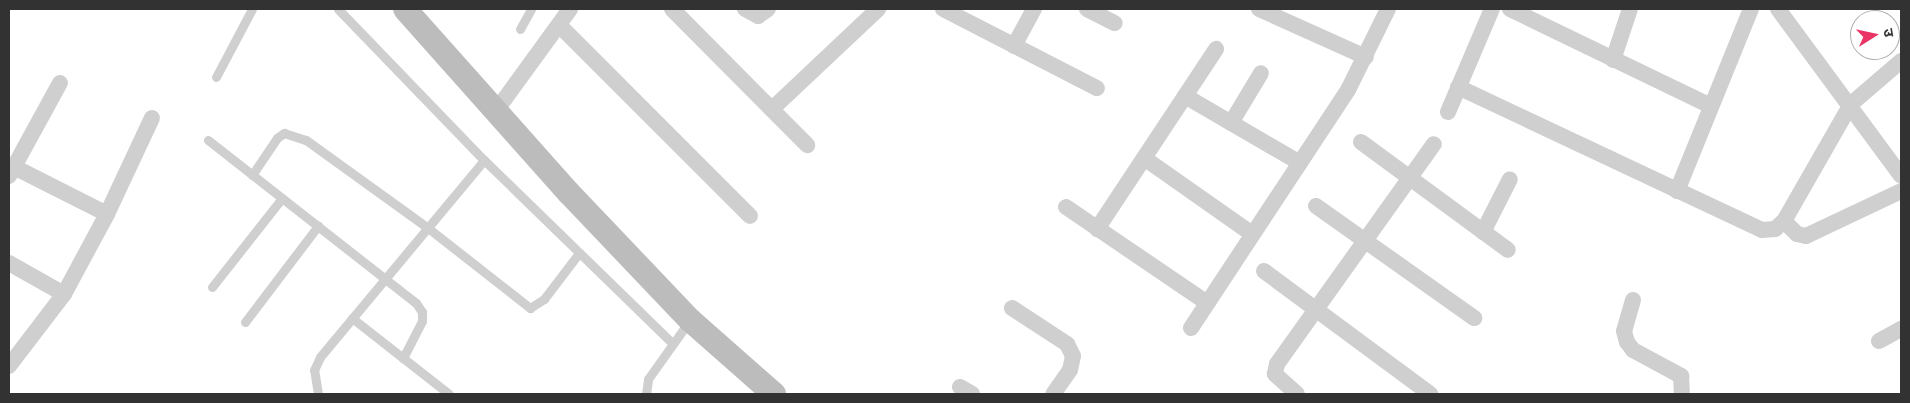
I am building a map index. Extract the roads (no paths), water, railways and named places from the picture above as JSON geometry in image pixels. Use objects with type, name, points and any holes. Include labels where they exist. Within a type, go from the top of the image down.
[{"type":"street","points":[[405,9],[496,111],[690,320],[774,394]]},
{"type":"street","points":[[496,111],[570,9]]},
{"type":"street","points":[[672,9],[806,145]]},
{"type":"street","points":[[745,9],[758,16],[768,9]]},
{"type":"street","points":[[772,109],[878,9]]},
{"type":"street","points":[[943,9],[1097,88]]},
{"type":"street","points":[[1014,46],[1034,9]]},
{"type":"street","points":[[1087,9],[1115,23]]},
{"type":"street","points":[[1259,9],[1279,13],[1366,57]]},
{"type":"street","points":[[1190,328],[1300,163],[1366,57],[1388,9]]},
{"type":"street","points":[[1448,112],[1492,9]]},
{"type":"street","points":[[1510,9],[1711,106]]},
{"type":"street","points":[[1613,60],[1630,9]]},
{"type":"street","points":[[1677,191],[1751,9]]},
{"type":"street","points":[[1778,9],[1851,104],[1901,176]]},
{"type":"street","points":[[559,25],[750,216]]},
{"type":"street","points":[[1097,229],[1216,49]]},
{"type":"street","points":[[1458,87],[1762,230],[1775,229],[1784,221],[1851,104],[1901,62]]},
{"type":"street","points":[[1231,123],[1261,73]]},
{"type":"street","points":[[60,83],[11,171],[107,214]]},
{"type":"street","points":[[1185,96],[1300,163]]},
{"type":"street","points":[[9,366],[64,294],[107,214],[152,118]]},
{"type":"street","points":[[1361,142],[1508,250]]},
{"type":"street","points":[[1297,394],[1275,374],[1277,364],[1434,144]]},
{"type":"street","points":[[1144,158],[1252,234]]},
{"type":"street","points":[[1484,232],[1510,179]]},
{"type":"street","points":[[1784,221],[1797,234],[1806,236],[1901,191]]},
{"type":"street","points":[[1316,206],[1366,239],[1474,318]]},
{"type":"street","points":[[1066,207],[1207,303]]},
{"type":"street","points":[[9,263],[64,294]]},
{"type":"street","points":[[1264,271],[1430,394]]},
{"type":"street","points":[[1632,300],[1624,331],[1627,342],[1633,350],[1681,376],[1682,394]]},
{"type":"street","points":[[1012,308],[1067,344],[1073,356],[1070,370],[1053,394]]},
{"type":"street","points":[[1879,341],[1901,330]]},
{"type":"lane","points":[[216,77],[252,9]]},
{"type":"lane","points":[[338,9],[484,160],[672,343]]},
{"type":"lane","points":[[520,29],[531,9]]},
{"type":"lane","points":[[252,175],[277,138],[284,133],[294,135],[428,228],[530,308],[544,299],[578,253]]},
{"type":"lane","points":[[208,140],[416,303],[422,312],[422,321],[403,358]]},
{"type":"lane","points":[[318,394],[314,370],[320,357],[484,160]]},
{"type":"lane","points":[[212,287],[282,198]]},
{"type":"lane","points":[[245,322],[318,226]]},
{"type":"lane","points":[[352,318],[449,394]]},
{"type":"lane","points":[[646,394],[648,379],[690,320]]}]
